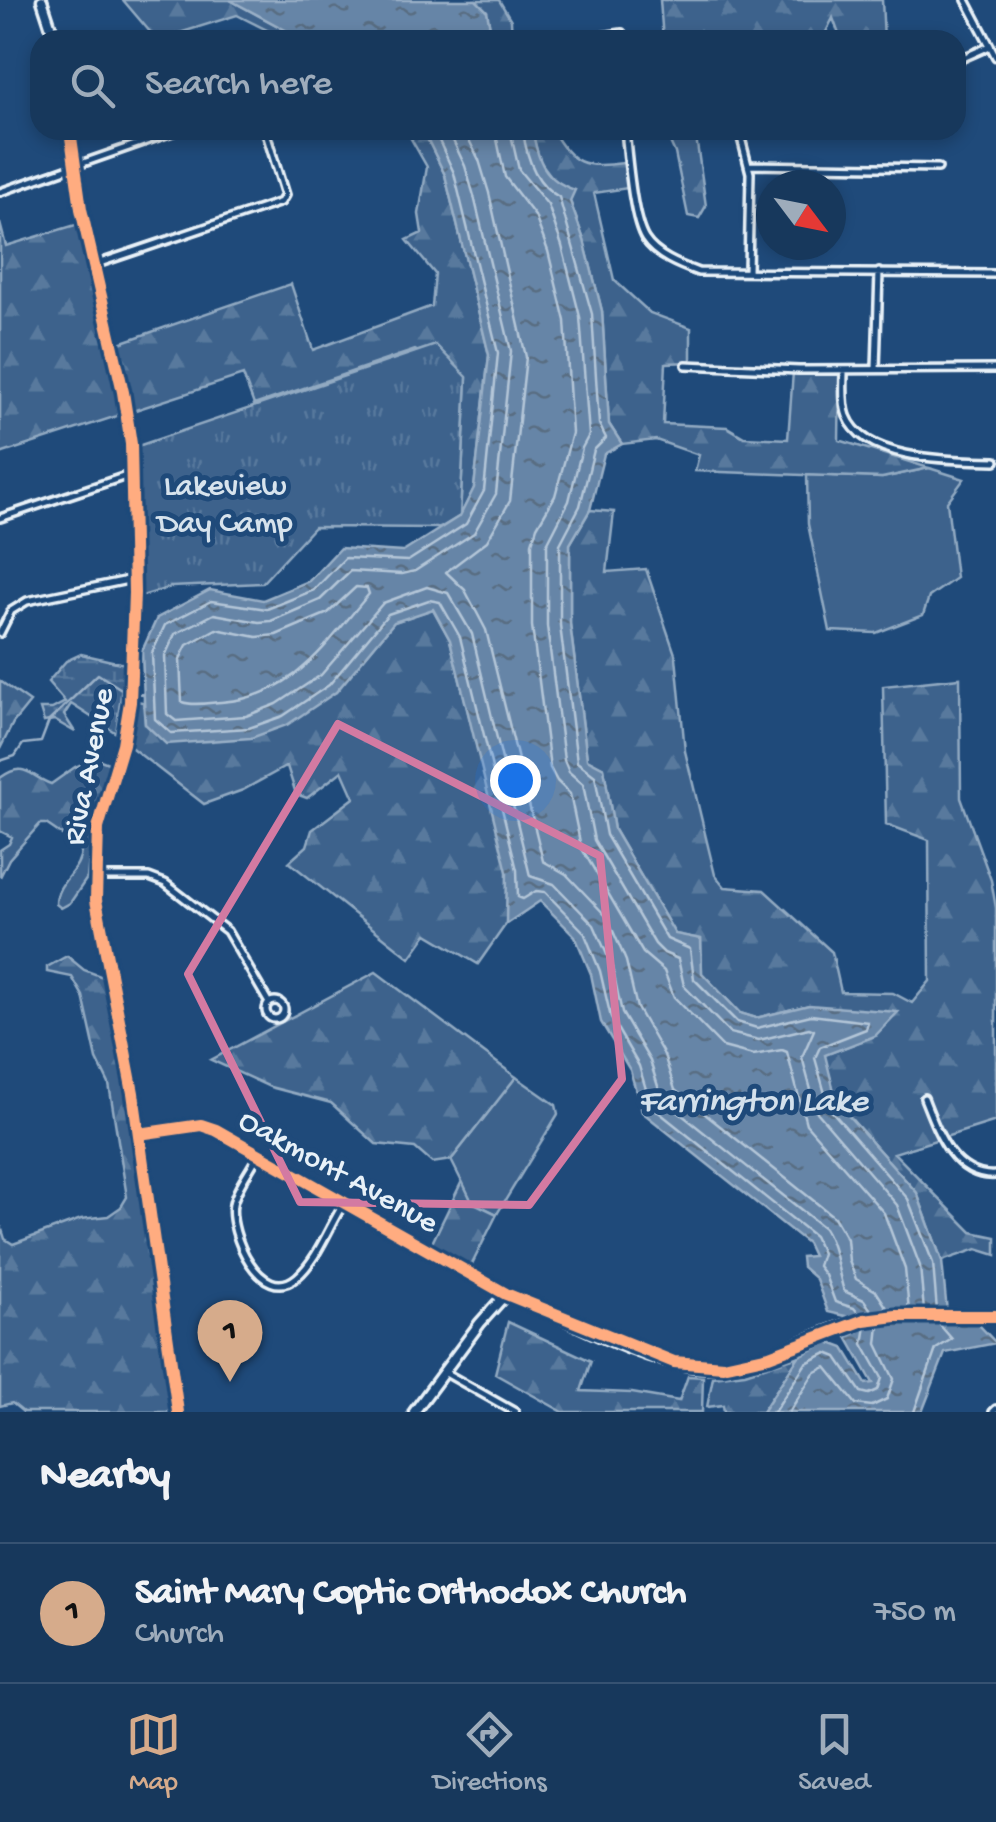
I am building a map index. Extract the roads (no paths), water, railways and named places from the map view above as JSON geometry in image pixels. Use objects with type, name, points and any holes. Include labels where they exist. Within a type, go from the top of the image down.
[{"type":"street","points":[[42,0],[52,30]]},
{"type":"street","points":[[966,0],[996,57]]},
{"type":"street","points":[[966,57],[990,46]]},
{"type":"street","name":"Riva Avenue","points":[[71,140],[94,266],[123,392],[132,474],[131,692],[123,744],[101,814],[95,877],[99,922],[139,1134],[178,1412]]},
{"type":"street","points":[[0,192],[147,140]]},
{"type":"street","points":[[94,266],[281,202],[285,195],[269,140]]},
{"type":"street","points":[[626,140],[644,238],[678,265],[698,272],[996,274]]},
{"type":"street","points":[[743,140],[749,165],[748,272]]},
{"type":"street","points":[[749,165],[938,168]]},
{"type":"street","points":[[876,370],[879,272]]},
{"type":"street","points":[[686,365],[996,369]]},
{"type":"street","points":[[844,370],[848,418],[860,435],[879,447],[996,461]]},
{"type":"street","points":[[0,518],[132,474]]},
{"type":"street","points":[[0,633],[11,611],[27,601],[134,579]]},
{"type":"street","points":[[95,877],[149,877],[164,883],[227,931],[269,1002]]},
{"type":"street","points":[[924,1098],[943,1146],[983,1176],[996,1174]]},
{"type":"street","name":"Oakmont Avenue","points":[[139,1134],[201,1125],[216,1130],[506,1294]]},
{"type":"street","points":[[258,1155],[233,1204],[236,1236],[247,1264],[266,1277],[284,1283],[294,1280],[344,1203]]},
{"type":"street","points":[[414,1412],[506,1294],[626,1345],[694,1366],[723,1366],[769,1356],[838,1328],[896,1316],[996,1316]]},
{"type":"street","points":[[444,1372],[515,1412]]},
{"type":"water","points":[[230,0],[476,0],[487,11],[490,30],[286,30]]},
{"type":"water","name":"Farrington Lake","points":[[428,140],[534,140],[544,168],[564,186],[575,190],[570,201],[602,311],[609,424],[622,444],[604,454],[590,510],[570,544],[570,624],[587,759],[604,768],[614,830],[675,934],[701,939],[702,973],[740,1013],[756,1018],[809,1005],[898,1012],[875,1036],[825,1055],[837,1103],[917,1193],[942,1261],[948,1322],[978,1324],[996,1343],[945,1353],[922,1412],[762,1412],[799,1356],[828,1342],[844,1348],[866,1384],[873,1383],[847,1337],[858,1332],[850,1317],[828,1312],[816,1279],[802,1267],[801,1257],[813,1256],[807,1243],[642,1112],[630,1070],[601,1022],[591,974],[575,936],[540,901],[506,924],[507,872],[450,640],[433,609],[394,622],[336,692],[287,725],[251,738],[166,744],[145,724],[142,651],[157,618],[210,590],[263,600],[309,581],[340,548],[403,552],[460,516],[474,488],[489,355],[445,175]]},
{"type":"waterway","points":[[0,761],[15,756],[23,744],[41,742],[49,721],[98,674],[126,692]]},
{"type":"waterway","points":[[134,693],[144,694]]},
{"type":"place","name":"Saint Mary Coptic Orthodox Church","points":[[230,1382]]},
{"type":"park label","name":"Lakeview Day Camp","points":[[225,502]]}]
